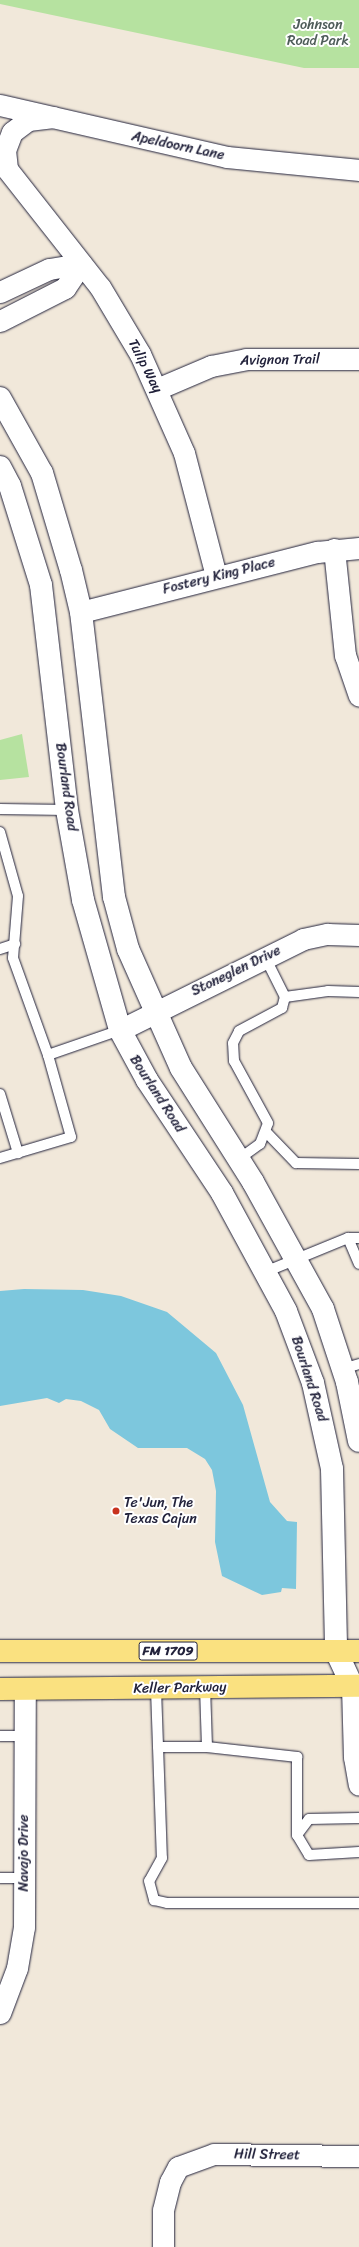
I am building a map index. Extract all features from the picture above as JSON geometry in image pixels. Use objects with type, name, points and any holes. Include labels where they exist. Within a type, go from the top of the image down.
[{"type":"main road","points":[[0,398],[42,473],[81,612],[114,897],[128,949],[154,1012],[181,1068],[239,1159],[295,1257],[351,1366],[359,1441]]},
{"type":"main road","name":"Bourland Road","points":[[0,467],[10,486],[41,585],[67,810],[83,900],[120,1030],[147,1080],[222,1193],[286,1311],[313,1383],[327,1439],[334,1514],[336,1651],[357,1681]]},
{"type":"main road","name":"FM 1709","points":[[0,1651],[359,1651]]},
{"type":"main road","name":"Keller Parkway","points":[[0,1689],[205,1688],[357,1681]]},
{"type":"street","name":"Apeldoorn Lane","points":[[0,105],[227,157],[359,170]]},
{"type":"street","name":"Tulip Way","points":[[53,117],[28,120],[9,137],[5,163],[17,184],[81,264],[121,320],[157,389],[195,486],[216,576]]},
{"type":"street","name":"Tulip Way","points":[[0,169],[17,184]]},
{"type":"street","points":[[0,292],[49,269],[81,264]]},
{"type":"street","points":[[0,321],[65,288],[81,264]]},
{"type":"street","name":"Avignon Trail","points":[[157,389],[228,361],[265,358],[359,359]]},
{"type":"street","name":"Fostery King Place","points":[[81,612],[216,576],[334,549],[359,548]]},
{"type":"street","points":[[334,549],[345,655],[359,696]]},
{"type":"street","name":"Stoneglen Drive","points":[[120,1030],[265,957],[315,936],[359,935]]},
{"type":"street","points":[[357,1681],[354,1757],[359,1785]]},
{"type":"street","name":"Navajo Drive","points":[[0,2013],[6,1982],[24,1926],[25,1689]]},
{"type":"street","name":"Hill Street","points":[[163,2247],[163,2210],[170,2182],[178,2167],[214,2154],[359,2156]]},
{"type":"lane","points":[[0,809],[67,810]]},
{"type":"lane","points":[[0,832],[18,896],[13,958],[48,1055],[71,1137],[0,1158]]},
{"type":"lane","points":[[0,949],[15,944]]},
{"type":"lane","points":[[239,1159],[260,1144],[267,1133],[268,1123],[234,1061],[233,1043],[239,1031],[282,1008],[285,997],[265,957]]},
{"type":"lane","points":[[285,997],[328,991],[359,992]]},
{"type":"lane","points":[[48,1055],[120,1030]]},
{"type":"lane","points":[[0,1094],[18,1153]]},
{"type":"lane","points":[[267,1133],[296,1163],[359,1164]]},
{"type":"lane","points":[[265,1272],[295,1257],[348,1238],[359,1238]]},
{"type":"lane","points":[[348,1238],[359,1264]]},
{"type":"lane","points":[[156,1688],[162,1858],[149,1881],[154,1900],[167,1904],[359,1904]]},
{"type":"lane","points":[[205,1688],[207,1746]]},
{"type":"lane","points":[[0,1736],[24,1736]]},
{"type":"lane","points":[[158,1747],[207,1746],[297,1756],[297,1835],[309,1855],[359,1852]]},
{"type":"lane","points":[[297,1835],[309,1819],[359,1818]]},
{"type":"lane","points":[[0,1878],[24,1878]]},
{"type":"green space","name":"Johnson Road Park","points":[[0,0],[359,0],[359,68],[304,68],[0,4]]},
{"type":"green space","points":[[22,734],[29,777],[0,780],[0,740]]},
{"type":"water","points":[[24,1289],[83,1290],[121,1296],[167,1312],[216,1353],[243,1405],[270,1502],[287,1521],[297,1522],[296,1589],[282,1588],[281,1592],[262,1595],[222,1576],[215,1542],[216,1491],[212,1470],[205,1459],[187,1448],[138,1448],[110,1429],[99,1410],[81,1401],[66,1399],[59,1403],[47,1398],[0,1406],[0,1291]]},
{"type":"place","name":"Te'Jun, The Texas Cajun","points":[[116,1511]]}]
